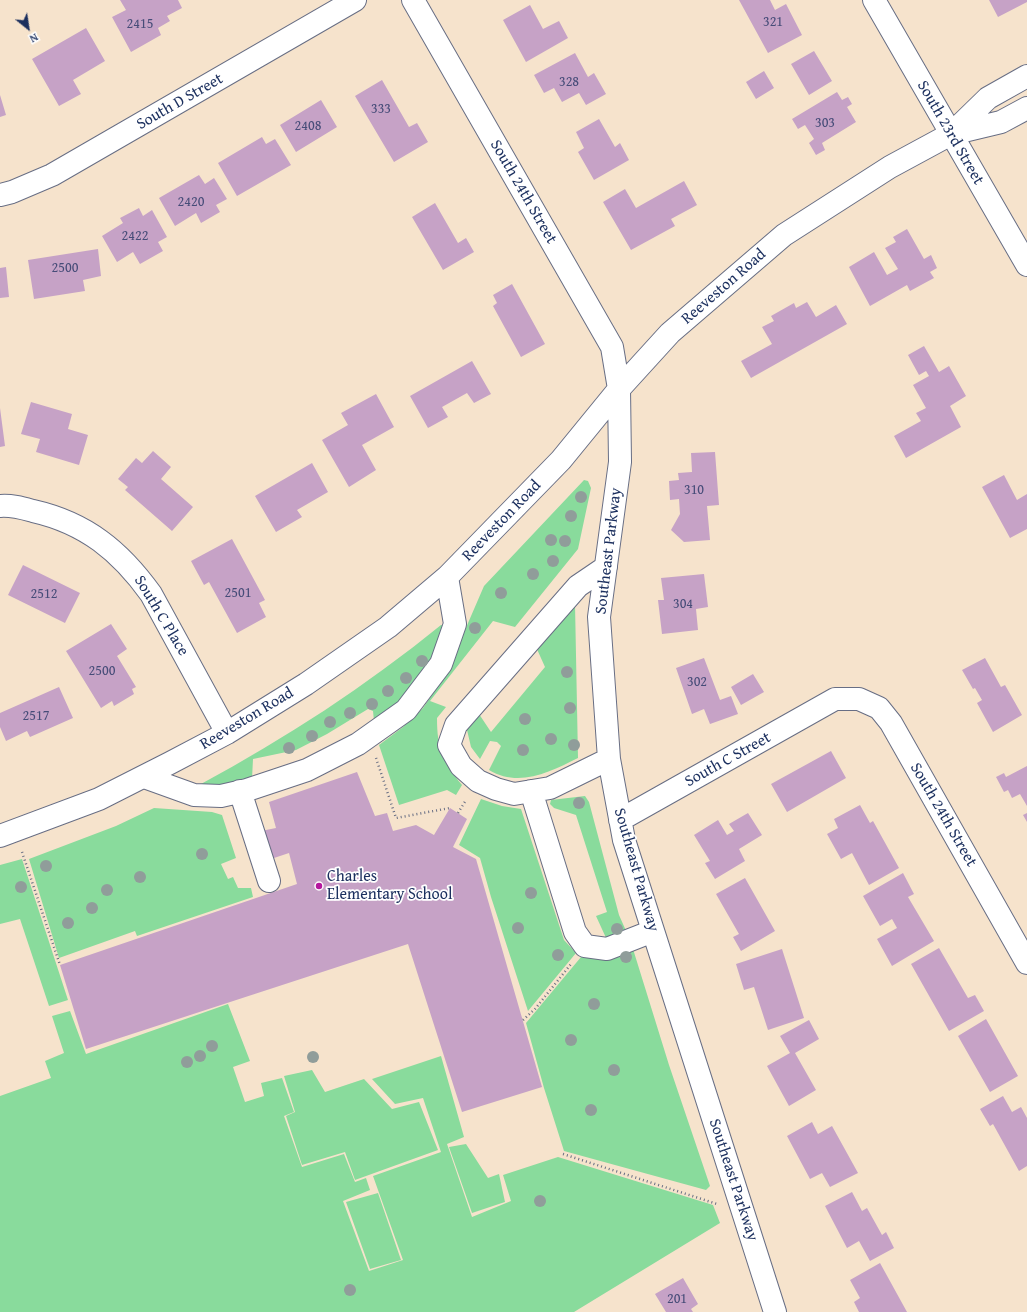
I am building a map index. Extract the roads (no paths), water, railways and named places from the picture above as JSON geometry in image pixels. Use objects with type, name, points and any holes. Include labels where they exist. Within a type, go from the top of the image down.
[{"type":"street","name":"South D Street","points":[[0,195],[12,192],[52,175],[355,0]]},
{"type":"street","name":"South 24th Street","points":[[413,0],[612,348],[619,389]]},
{"type":"street","name":"South 23rd Street","points":[[874,0],[1027,265]]},
{"type":"street","name":"Reeveston Road","points":[[951,134],[988,98],[1027,76]]},
{"type":"street","name":"Reeveston Road","points":[[8,834],[99,799],[227,733],[306,684],[388,627],[447,577],[562,460],[619,389],[670,333],[784,235],[890,167],[951,134],[1001,122],[1027,108]]},
{"type":"street","name":"Southeast Parkway","points":[[619,389],[620,462],[599,617],[609,759],[624,840],[775,1312]]},
{"type":"street","name":"South C Place","points":[[0,506],[10,505],[46,514],[78,525],[103,542],[120,557],[140,578],[151,594],[227,733]]},
{"type":"street","points":[[606,567],[578,586],[456,725],[449,745],[461,766],[478,781],[496,789],[514,794],[550,788],[609,759]]},
{"type":"street","points":[[144,776],[194,795],[221,796],[307,770],[358,744],[406,710],[441,664],[455,624],[447,577]]},
{"type":"street","name":"South 24th Street","points":[[835,699],[859,699],[879,708],[891,723],[1027,963]]},
{"type":"street","name":"South C Street","points":[[620,820],[835,699]]},
{"type":"street","points":[[240,791],[269,881]]},
{"type":"street","points":[[531,791],[575,932],[585,946],[607,949],[653,931]]},
{"type":"place","name":"Charles Elementary School","points":[[319,886]]}]
